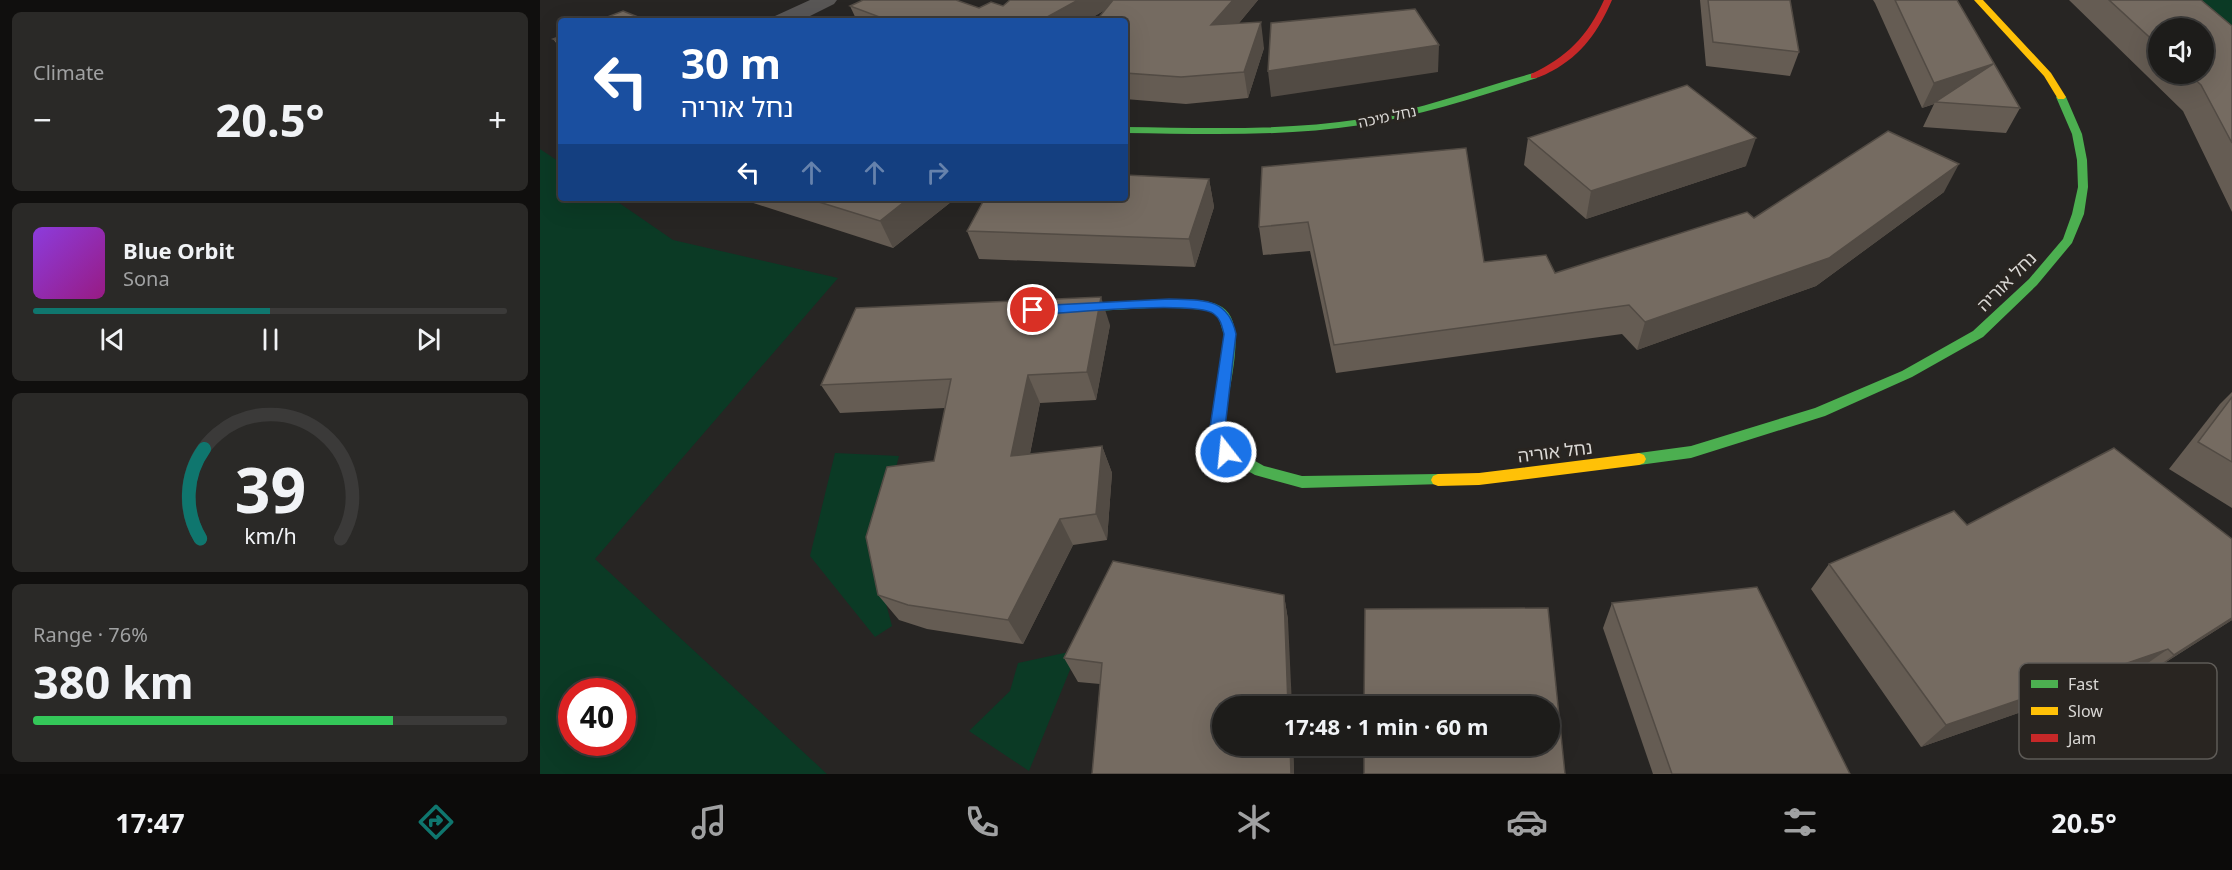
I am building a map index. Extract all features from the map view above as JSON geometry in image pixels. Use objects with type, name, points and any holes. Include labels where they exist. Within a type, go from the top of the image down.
[{"type":"street","points":[[789,18],[827,0]]},
{"type":"street","name":"נחל מיכה","points":[[1128,130],[1218,133],[1364,122],[1504,89],[1535,76],[1566,58],[1599,24],[1608,0]]},
{"type":"street","name":"נחל אוריה","points":[[1048,310],[1169,303],[1194,304],[1217,309],[1227,321],[1230,334],[1218,428],[1226,452],[1260,471],[1302,482],[1479,479],[1691,452],[1820,412],[1907,374],[1978,334],[2033,282],[2068,240],[2075,223],[2083,187],[2082,160],[2077,134],[2065,104],[2048,75],[1978,0]]},
{"type":"green space","points":[[2191,0],[2232,0],[2232,28]]},
{"type":"green space","points":[[540,149],[558,161],[558,201],[616,201],[673,240],[838,278],[595,559],[827,774],[540,774]]},
{"type":"green space","points":[[835,453],[899,456],[873,555],[892,626],[875,637],[810,556]]},
{"type":"green space","points":[[1078,650],[1029,771],[969,731],[1010,691],[1018,663]]},
{"type":"building","points":[[863,0],[956,0],[979,8],[991,2],[1003,6],[1010,0],[1078,0],[1045,18],[882,18],[850,6]]},
{"type":"building","points":[[1113,0],[1233,0],[1211,25],[1261,22],[1244,72],[1181,77],[1128,73],[1128,18],[1098,18]]},
{"type":"building","points":[[1708,0],[1790,0],[1799,52],[1713,42]]},
{"type":"building","points":[[1895,0],[1957,0],[2020,108],[1935,102],[1993,64],[1934,83]]},
{"type":"building","points":[[2109,0],[2201,0],[2232,26],[2232,143],[2200,84],[2214,84],[2214,18],[2148,18],[2148,36]]},
{"type":"building","points":[[1415,9],[1439,45],[1268,71],[1271,23]]},
{"type":"building","points":[[623,11],[640,18],[605,18]]},
{"type":"building","points":[[1687,85],[1756,138],[1591,191],[1528,138]]},
{"type":"building","points":[[1888,131],[1959,164],[1829,258],[1645,322],[1629,305],[1334,345],[1308,222],[1259,227],[1262,167],[1466,148],[1484,262],[1546,255],[1555,273],[1747,212],[1754,218]]},
{"type":"building","points":[[1128,175],[1209,179],[1189,239],[967,231],[983,201],[1128,201]]},
{"type":"building","points":[[816,201],[905,201],[880,221]]},
{"type":"building","points":[[1101,297],[1087,372],[1028,375],[1011,456],[1102,446],[1096,514],[1060,519],[1008,620],[908,605],[878,595],[866,537],[887,467],[934,461],[951,379],[821,385],[856,308]]},
{"type":"building","points":[[2232,397],[2232,462],[2198,442]]},
{"type":"building","points":[[2114,448],[2232,539],[2232,618],[2174,655],[2168,649],[2127,663],[2019,663],[2019,700],[1946,725],[1829,564],[1954,511],[1967,525]]},
{"type":"building","points":[[1113,561],[1284,595],[1288,696],[1212,696],[1212,756],[1290,756],[1291,774],[1092,774],[1102,663],[1064,658]]},
{"type":"building","points":[[1757,587],[1850,774],[1672,774],[1612,603]]},
{"type":"building","points":[[1548,608],[1557,696],[1364,696],[1365,609]]},
{"type":"building","points":[[1560,725],[1565,774],[1364,774],[1364,756],[1560,756]]},
{"type":"traffic: fast","points":[[1128,130],[1244,132],[1362,122],[1466,98],[1534,76]]},
{"type":"traffic: fast","points":[[1639,459],[1691,452],[1820,412],[1907,374],[1978,334],[2033,282],[2068,240],[2078,214],[2083,187],[2082,160],[2077,134],[2061,97]]},
{"type":"traffic: fast","points":[[1059,309],[1167,303],[1207,306],[1218,310],[1225,318],[1230,335],[1218,428],[1226,452],[1260,471],[1302,482],[1438,480]]},
{"type":"traffic: slow","points":[[1978,0],[2048,75],[2061,97]]},
{"type":"traffic: slow","points":[[1438,480],[1479,479],[1639,459]]},
{"type":"traffic: jam","points":[[1534,76],[1559,63],[1580,46],[1595,26],[1608,0]]},
{"type":"route","points":[[1033,310],[1169,303],[1194,304],[1217,309],[1227,321],[1230,334],[1218,428],[1226,452]]}]
